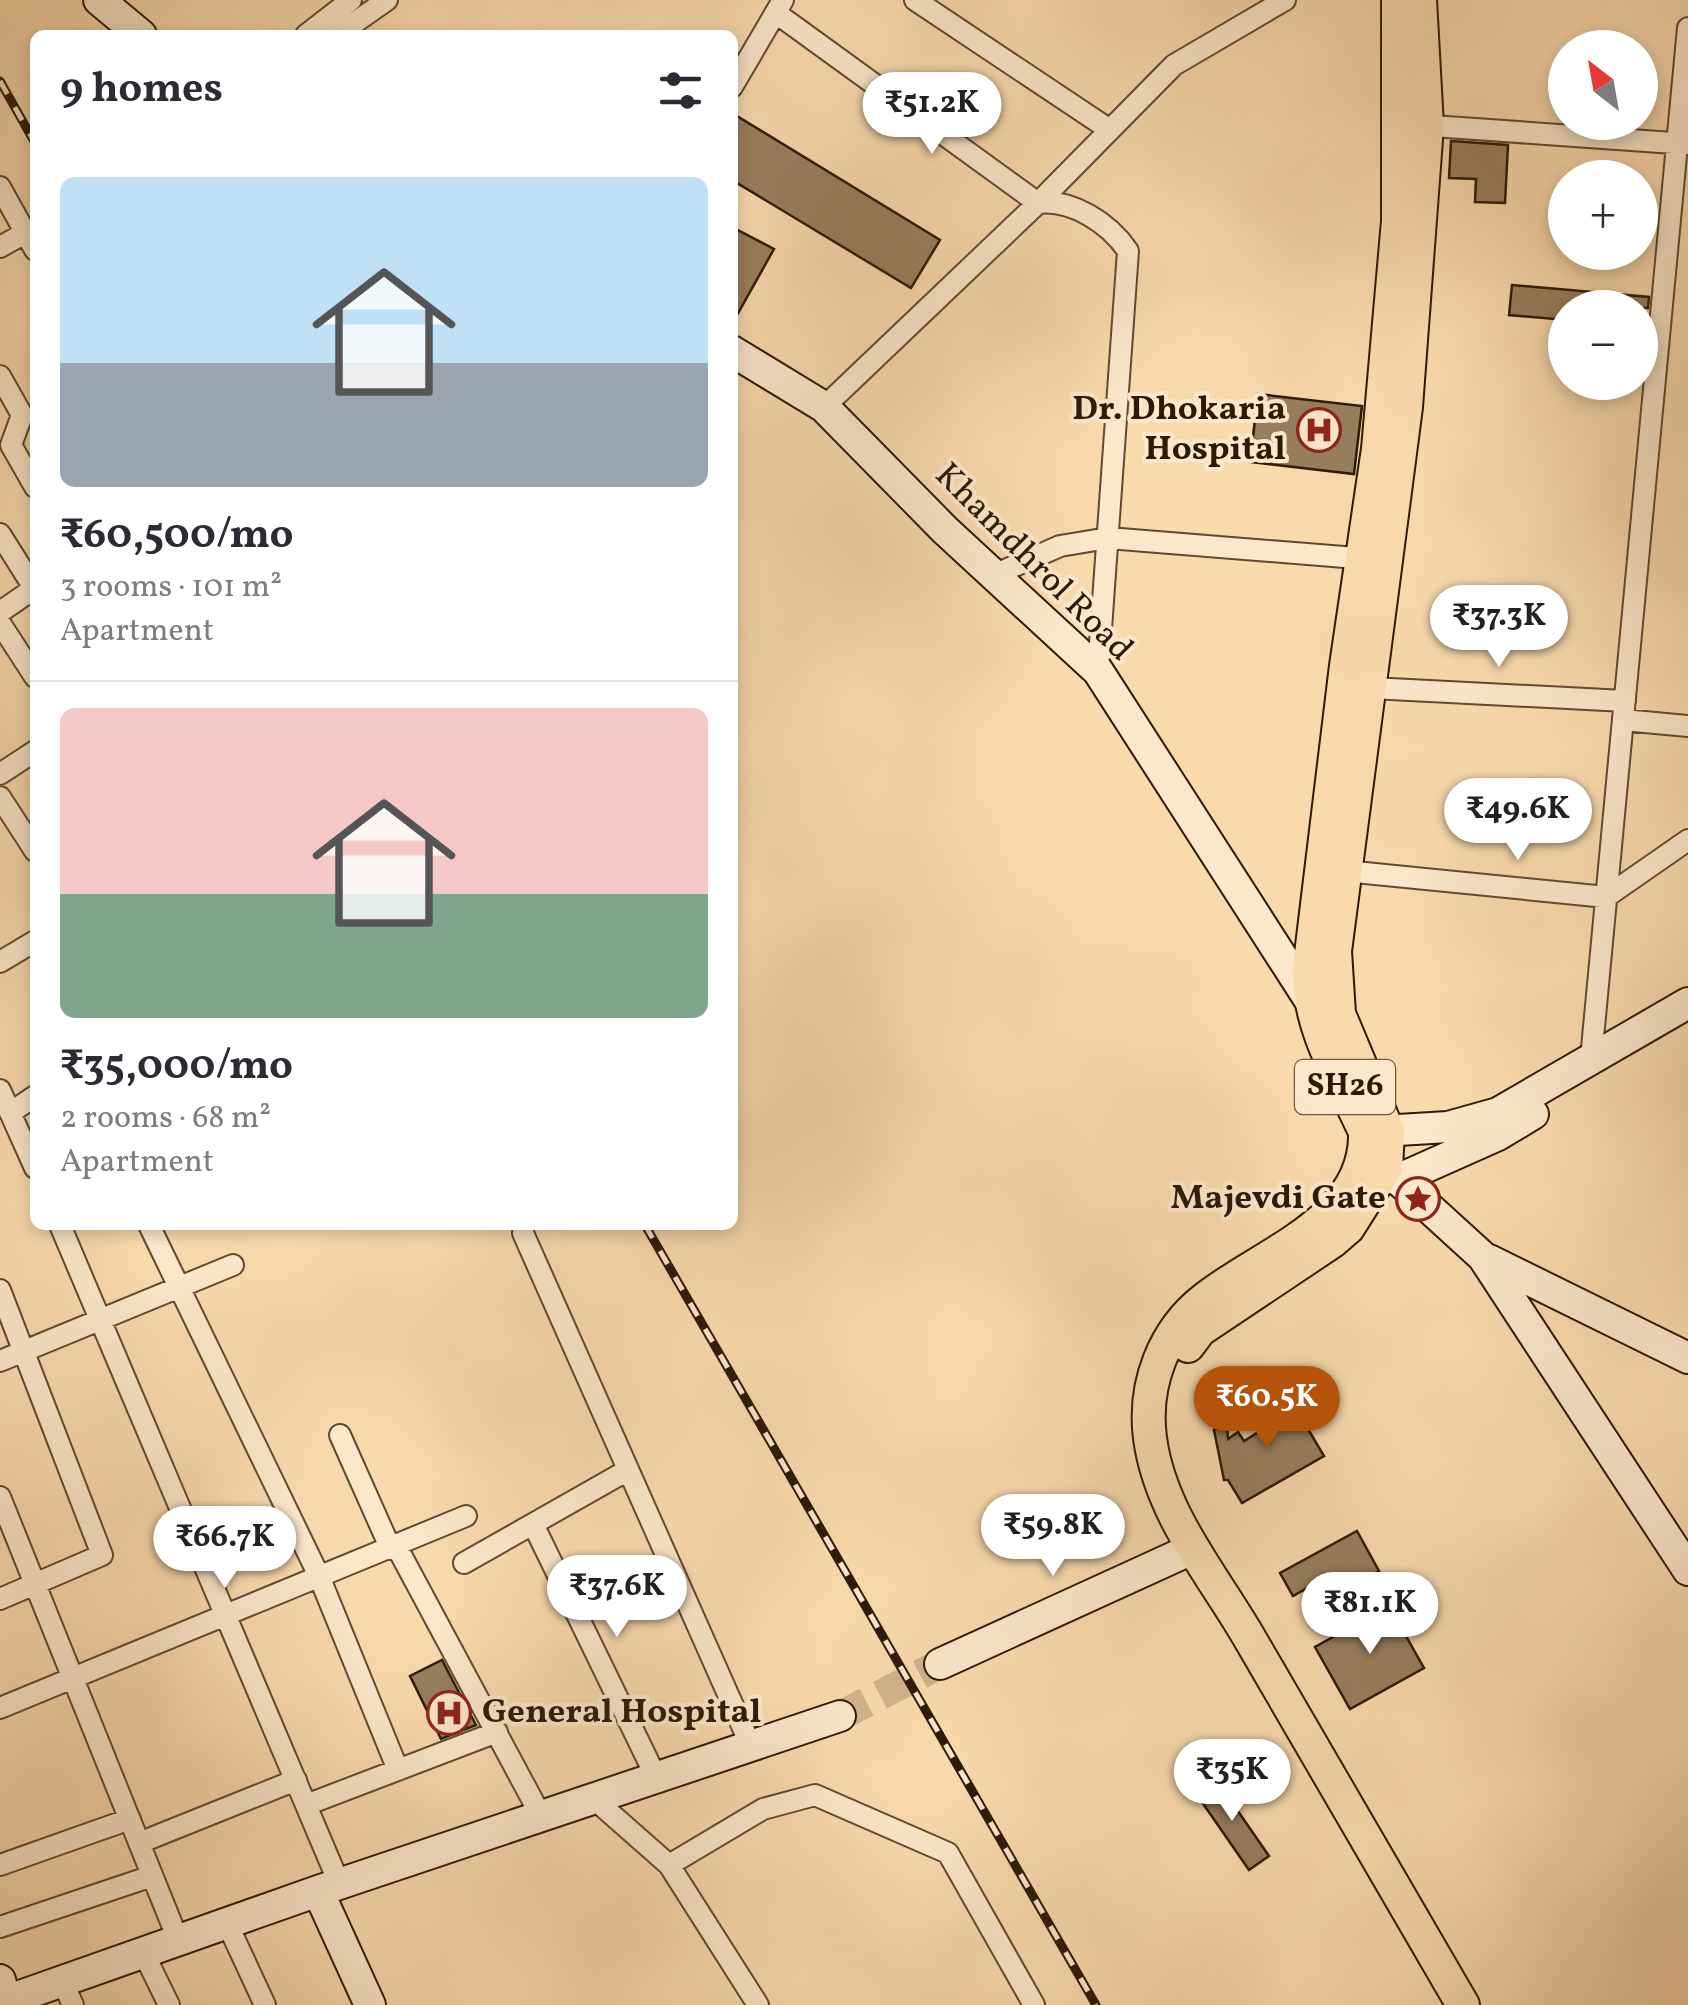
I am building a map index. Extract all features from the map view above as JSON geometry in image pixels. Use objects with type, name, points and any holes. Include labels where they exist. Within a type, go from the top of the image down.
[{"type":"main road","name":"SH26","points":[[1398,0],[1414,125]]},
{"type":"main road","name":"SH26","points":[[1381,1152],[1339,1014],[1335,951],[1372,688],[1378,449],[1398,221],[1414,125],[1420,0]]},
{"type":"main road","name":"SH26","points":[[1375,559],[1309,971],[1309,999],[1381,1152]]},
{"type":"main road","name":"SH26","points":[[1381,1152],[1359,1170],[1334,1206],[1300,1239],[1210,1294],[1179,1319],[1162,1351],[1149,1404],[1150,1436],[1157,1472],[1192,1548],[1244,1628],[1462,2005]]},
{"type":"main road","points":[[1381,1152],[1340,1235],[1200,1330],[1173,1376],[1171,1443],[1185,1489],[1211,1545],[1321,1727],[1477,2005]]},
{"type":"street","points":[[99,0],[135,30]]},
{"type":"street","points":[[312,30],[350,0]]},
{"type":"street","points":[[344,30],[386,0]]},
{"type":"street","points":[[916,0],[1110,130]]},
{"type":"street","points":[[824,407],[1038,203],[1174,66],[1285,0]]},
{"type":"street","points":[[738,77],[779,6],[1038,203],[1056,201],[1070,205],[1119,237],[1128,251],[1098,671]]},
{"type":"street","points":[[1591,1060],[1683,144],[1688,28]]},
{"type":"street","points":[[1414,125],[1683,144]]},
{"type":"street","points":[[0,187],[30,242],[0,248]]},
{"type":"street","name":"Khamdhrol Road","points":[[738,355],[824,407],[994,575],[1098,671],[1309,999]]},
{"type":"street","points":[[0,376],[21,411],[12,451],[30,480]]},
{"type":"street","points":[[0,534],[30,580]]},
{"type":"street","points":[[994,575],[1060,546],[1108,538],[1375,559]]},
{"type":"street","points":[[0,612],[30,591]]},
{"type":"street","points":[[0,623],[30,669]]},
{"type":"street","points":[[1372,688],[1624,711],[1688,726]]},
{"type":"street","points":[[0,774],[30,754]]},
{"type":"street","points":[[0,797],[30,843]]},
{"type":"street","points":[[1345,870],[1606,898],[1688,840]]},
{"type":"street","points":[[0,962],[30,951]]},
{"type":"street","points":[[1309,999],[1339,1014]]},
{"type":"street","points":[[1381,1152],[1498,1113],[1688,1003]]},
{"type":"street","points":[[1381,1152],[1498,1136],[1688,1026]]},
{"type":"street","points":[[0,1090],[30,1153]]},
{"type":"street","points":[[10,1113],[30,1099]]},
{"type":"street","points":[[1381,1152],[1483,1257],[1688,1570]]},
{"type":"street","points":[[62,1230],[306,1805],[328,1887],[370,2005]]},
{"type":"street","points":[[151,1230],[319,1576],[398,1770]]},
{"type":"street","points":[[523,1233],[751,1746]]},
{"type":"street","points":[[1483,1257],[1688,1358]]},
{"type":"street","points":[[0,1361],[233,1266]]},
{"type":"street","points":[[0,1290],[102,1555],[0,1598]]},
{"type":"street","points":[[340,1435],[389,1545],[400,1553],[541,1816]]},
{"type":"street","points":[[464,1563],[628,1470]]},
{"type":"street","points":[[0,1497],[178,1942]]},
{"type":"street","points":[[0,1708],[466,1516]]},
{"type":"street","points":[[533,1524],[656,1778]]},
{"type":"street","points":[[940,1664],[1192,1548]]},
{"type":"street","points":[[4,1995],[67,1993],[143,1952],[840,1716]]},
{"type":"street","points":[[306,1805],[496,1732]]},
{"type":"street","points":[[139,1843],[296,1780]]},
{"type":"street","points":[[670,1864],[763,1809],[815,1795],[948,1853],[1034,2005]]},
{"type":"street","points":[[594,1798],[670,1864],[758,2005]]},
{"type":"street","points":[[0,1865],[130,1820]]},
{"type":"street","points":[[0,1927],[152,1876]]},
{"type":"street","points":[[227,1923],[265,2005]]},
{"type":"street","points":[[143,1952],[169,2005]]},
{"type":"building","points":[[738,117],[940,240],[911,288],[738,184]]},
{"type":"building","points":[[1451,141],[1508,145],[1505,203],[1475,202],[1476,179],[1449,178]]},
{"type":"building","points":[[738,230],[774,249],[738,313]]},
{"type":"building","points":[[1512,285],[1569,290],[1548,290],[1548,318],[1509,315]]},
{"type":"building","points":[[1258,394],[1362,406],[1354,474],[1250,462]]},
{"type":"building","points":[[1285,1390],[1324,1456],[1242,1503],[1228,1480],[1224,1480],[1214,1430],[1227,1423],[1228,1439],[1238,1432],[1244,1441],[1279,1419],[1268,1400]]},
{"type":"building","points":[[1357,1531],[1379,1571],[1308,1609],[1311,1586],[1293,1596],[1280,1573]]},
{"type":"building","points":[[1389,1606],[1424,1668],[1350,1709],[1315,1647]]},
{"type":"building","points":[[442,1660],[476,1725],[441,1739],[410,1676]]},
{"type":"building","points":[[1215,1778],[1269,1856],[1249,1870],[1195,1792]]},
{"type":"tunnel","points":[[840,1716],[940,1664]]},
{"type":"railway","points":[[0,81],[30,134]]},
{"type":"railway","points":[[648,1230],[1096,2005]]},
{"type":"place","name":"Dr. Dhokaria Hospital","points":[[1319,430]]},
{"type":"place","name":"Majevdi Gate","points":[[1418,1199]]},
{"type":"place","name":"General Hospital","points":[[449,1713]]}]
